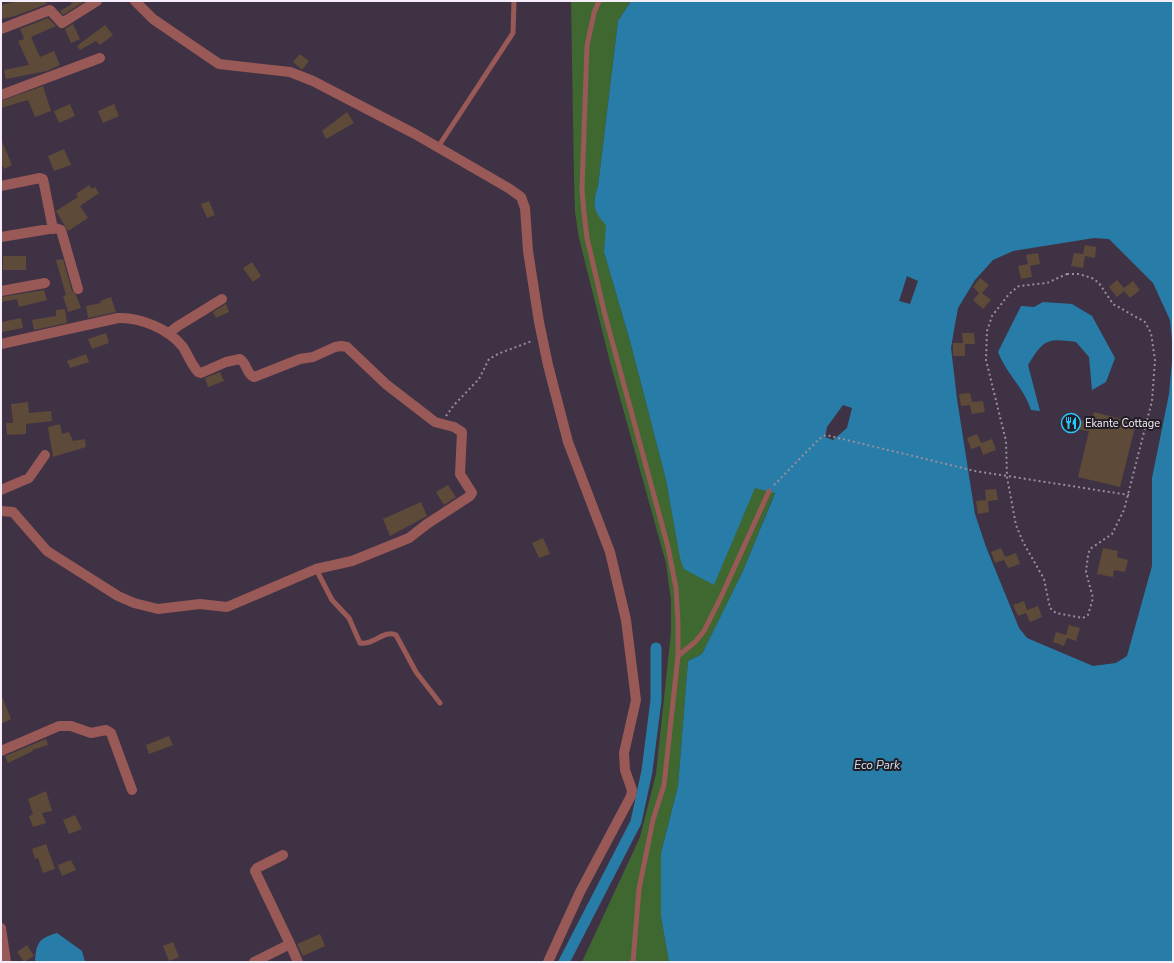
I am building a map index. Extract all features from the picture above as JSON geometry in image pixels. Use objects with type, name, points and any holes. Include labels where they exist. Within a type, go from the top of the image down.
[{"type":"street","points":[[1,29],[30,19],[49,10],[63,22],[97,1]]},
{"type":"street","points":[[135,1],[153,19],[219,64],[290,72],[313,81],[437,147],[510,189],[521,198],[525,208],[528,251],[542,337],[568,442],[613,562],[626,620],[636,700],[624,753],[625,770],[632,790],[631,796],[580,892],[548,962]]},
{"type":"street","points":[[1,95],[100,58]]},
{"type":"street","points":[[1,186],[40,178],[43,179],[53,229]]},
{"type":"street","points":[[1,237],[59,229],[63,232],[78,289]]},
{"type":"street","points":[[1,291],[45,284]]},
{"type":"street","points":[[169,333],[222,299]]},
{"type":"street","points":[[1,344],[118,318],[129,317],[169,333],[182,347],[195,368],[201,373],[226,362],[240,359],[244,362],[249,374],[254,377],[300,359],[313,357],[335,347],[347,347],[387,385],[435,422],[454,427],[462,432],[460,474],[462,480],[471,491],[471,495],[426,524],[409,538],[352,561],[316,569],[227,607],[200,604],[158,609],[134,603],[118,596],[47,551],[13,512],[1,512]]},
{"type":"street","points":[[1,490],[29,478],[45,455]]},
{"type":"street","points":[[1,751],[59,726],[71,726],[91,733],[106,730],[111,733],[132,790]]},
{"type":"street","points":[[283,855],[257,868],[255,871],[300,962],[306,962]]},
{"type":"street","points":[[1,928],[6,962]]},
{"type":"street","points":[[254,962],[290,944]]},
{"type":"lane","points":[[437,147],[513,33],[514,1]]},
{"type":"lane","points":[[599,1],[594,13],[587,46],[582,189],[584,213],[605,315],[668,547],[676,588],[678,623],[678,656],[664,785],[653,820],[639,889],[633,962]]},
{"type":"lane","points":[[678,656],[695,642],[704,630],[721,597],[769,491]]},
{"type":"lane","points":[[316,569],[332,600],[349,618],[360,643],[365,644],[390,634],[396,635],[416,672],[440,703]]},
{"type":"path","points":[[1067,274],[1079,274],[1096,280],[1113,304],[1144,322],[1151,333],[1155,360],[1152,401],[1129,495],[1124,510],[1112,534],[1090,549],[1086,572],[1093,598],[1088,615],[1083,618],[1056,612],[1050,608],[1044,579],[1016,525],[1007,476],[1006,441],[986,360],[987,331],[992,316],[1009,294],[1019,286],[1047,283],[1067,274]]},
{"type":"path","points":[[446,425],[448,412],[479,379],[489,359],[500,353],[542,337]]},
{"type":"path","points":[[769,491],[823,435],[974,471],[1129,495]]},
{"type":"green space","points":[[571,1],[631,1],[618,21],[595,207],[599,216],[607,225],[604,252],[630,341],[666,480],[680,557],[714,584],[755,487],[775,492],[743,571],[702,654],[688,661],[678,786],[661,853],[661,917],[669,962],[582,962],[640,837],[656,774],[671,632],[671,600],[666,563],[610,362],[579,238],[575,212]]},
{"type":"water","name":"Eco Park","points":[[631,1],[1173,1],[1173,350],[1173,962],[669,962],[661,917],[661,853],[678,786],[688,661],[702,654],[743,571],[775,493],[755,488],[714,585],[684,569],[680,558],[666,480],[630,341],[604,252],[606,225],[598,216],[594,203],[598,186],[618,21]],"holes":[[[1094,238],[1109,239],[1153,283],[1170,320],[1173,350],[1169,394],[1152,478],[1152,566],[1127,656],[1116,663],[1093,666],[1027,638],[1019,628],[986,547],[975,514],[957,399],[951,348],[958,308],[975,280],[993,260],[1013,251]],[[907,276],[918,281],[910,304],[899,301]],[[843,405],[852,408],[847,428],[833,440],[825,437],[827,427]]]},
{"type":"water","points":[[1043,302],[1072,304],[1092,316],[1115,358],[1106,382],[1092,390],[1089,357],[1076,342],[1059,340],[1047,342],[1038,350],[1028,365],[1040,411],[1031,410],[1024,395],[1001,360],[998,352],[1021,306],[1034,307]]},
{"type":"water","points":[[57,933],[82,951],[85,962],[37,962],[35,960],[40,942],[46,937]]},
{"type":"building","points":[[19,1],[45,1],[47,4],[15,16],[1,19],[1,5]]},
{"type":"building","points":[[70,1],[85,1],[63,15],[60,11],[72,4]]},
{"type":"building","points":[[48,18],[56,26],[31,37],[40,57],[54,51],[60,65],[47,71],[6,79],[4,70],[29,65],[18,41],[24,39],[20,29]]},
{"type":"building","points":[[73,24],[80,39],[71,43],[65,29]]},
{"type":"building","points":[[105,25],[113,35],[100,45],[96,41],[80,50],[77,46]]},
{"type":"building","points":[[300,54],[309,61],[302,70],[293,62]]},
{"type":"building","points":[[43,86],[51,111],[35,117],[28,100],[1,108],[1,101]]},
{"type":"building","points":[[70,104],[75,116],[59,123],[54,111]]},
{"type":"building","points":[[114,104],[119,116],[103,123],[98,111]]},
{"type":"building","points":[[347,112],[354,123],[326,139],[322,131]]},
{"type":"building","points":[[1,139],[12,165],[4,169],[1,162]]},
{"type":"building","points":[[64,149],[71,165],[54,171],[48,156]]},
{"type":"building","points":[[89,185],[92,189],[95,187],[99,193],[80,206],[88,218],[68,231],[56,211],[78,197],[76,194]]},
{"type":"building","points":[[209,201],[215,215],[207,218],[201,204]]},
{"type":"building","points":[[1085,245],[1096,247],[1095,258],[1085,256],[1083,268],[1071,266],[1074,253],[1083,254]]},
{"type":"building","points":[[1038,253],[1040,264],[1030,266],[1032,277],[1021,279],[1018,266],[1028,264],[1026,255]]},
{"type":"building","points":[[3,256],[26,256],[26,270],[3,270]]},
{"type":"building","points":[[63,259],[72,291],[76,295],[81,308],[68,312],[63,296],[66,295],[56,260]]},
{"type":"building","points":[[252,262],[261,276],[253,282],[243,268]]},
{"type":"building","points":[[980,278],[989,285],[982,293],[991,300],[983,309],[973,300],[979,293],[973,287]]},
{"type":"building","points":[[1117,280],[1124,288],[1133,281],[1140,290],[1130,298],[1124,291],[1117,297],[1109,287]]},
{"type":"building","points":[[44,290],[47,300],[19,307],[17,299],[1,302],[1,297]]},
{"type":"building","points":[[111,297],[116,312],[88,318],[86,306],[101,303],[100,301]]},
{"type":"building","points":[[226,304],[229,312],[216,318],[213,312]]},
{"type":"building","points":[[65,309],[67,323],[34,330],[32,320],[56,316],[56,310]]},
{"type":"building","points":[[21,318],[23,328],[2,332],[1,322]]},
{"type":"building","points":[[106,333],[109,343],[92,349],[88,339]]},
{"type":"building","points":[[962,333],[974,333],[975,344],[965,344],[965,356],[953,356],[953,343],[963,343]]},
{"type":"building","points":[[86,354],[89,362],[70,368],[67,361]]},
{"type":"building","points":[[220,372],[224,381],[208,387],[205,378]]},
{"type":"building","points":[[970,393],[972,402],[983,401],[985,412],[972,414],[970,405],[961,406],[959,394]]},
{"type":"building","points":[[28,402],[29,413],[51,411],[52,421],[26,424],[26,434],[7,435],[6,423],[13,423],[11,404]]},
{"type":"building","points":[[1094,412],[1136,423],[1120,487],[1078,477],[1089,431],[1062,427],[1064,417],[1091,422]]},
{"type":"building","points":[[60,424],[62,434],[69,432],[73,441],[85,439],[86,447],[53,457],[48,427]]},
{"type":"building","points":[[977,434],[981,443],[992,439],[996,450],[983,455],[980,446],[971,449],[967,438]]},
{"type":"building","points":[[448,485],[456,497],[444,505],[436,492]]},
{"type":"building","points":[[996,489],[998,500],[988,501],[989,512],[978,514],[976,501],[986,500],[985,490]]},
{"type":"building","points":[[421,502],[427,516],[390,536],[383,519]]},
{"type":"building","points":[[543,538],[550,554],[539,558],[532,543]]},
{"type":"building","points":[[1001,548],[1005,557],[1016,553],[1020,564],[1008,568],[1004,560],[995,563],[991,552]]},
{"type":"building","points":[[1103,548],[1118,551],[1117,557],[1128,560],[1125,572],[1114,570],[1113,577],[1097,574]]},
{"type":"building","points":[[1024,601],[1027,610],[1038,606],[1042,617],[1030,622],[1026,613],[1018,616],[1013,605]]},
{"type":"building","points":[[1069,625],[1080,628],[1076,641],[1067,638],[1064,646],[1053,642],[1056,632],[1066,635]]},
{"type":"building","points":[[1,694],[11,719],[1,724]]},
{"type":"building","points":[[169,736],[173,745],[149,754],[146,745]]},
{"type":"building","points":[[46,739],[48,745],[32,750],[33,751],[8,763],[5,756]]},
{"type":"building","points":[[46,791],[52,811],[42,813],[46,823],[33,827],[29,816],[33,814],[28,799]]},
{"type":"building","points":[[75,815],[82,829],[69,834],[63,820]]},
{"type":"building","points":[[46,844],[55,869],[43,873],[38,858],[35,859],[32,849]]},
{"type":"building","points":[[71,860],[76,870],[62,876],[58,865]]},
{"type":"building","points":[[320,934],[325,946],[303,956],[297,944]]},
{"type":"building","points":[[173,942],[179,957],[169,961],[163,946]]},
{"type":"building","points":[[27,945],[34,956],[24,962],[17,952]]},
{"type":"waterway","points":[[564,962],[636,822],[647,771],[656,700],[656,648]]},
{"type":"place","name":"Ekante Cottage","points":[[1071,423]]}]
